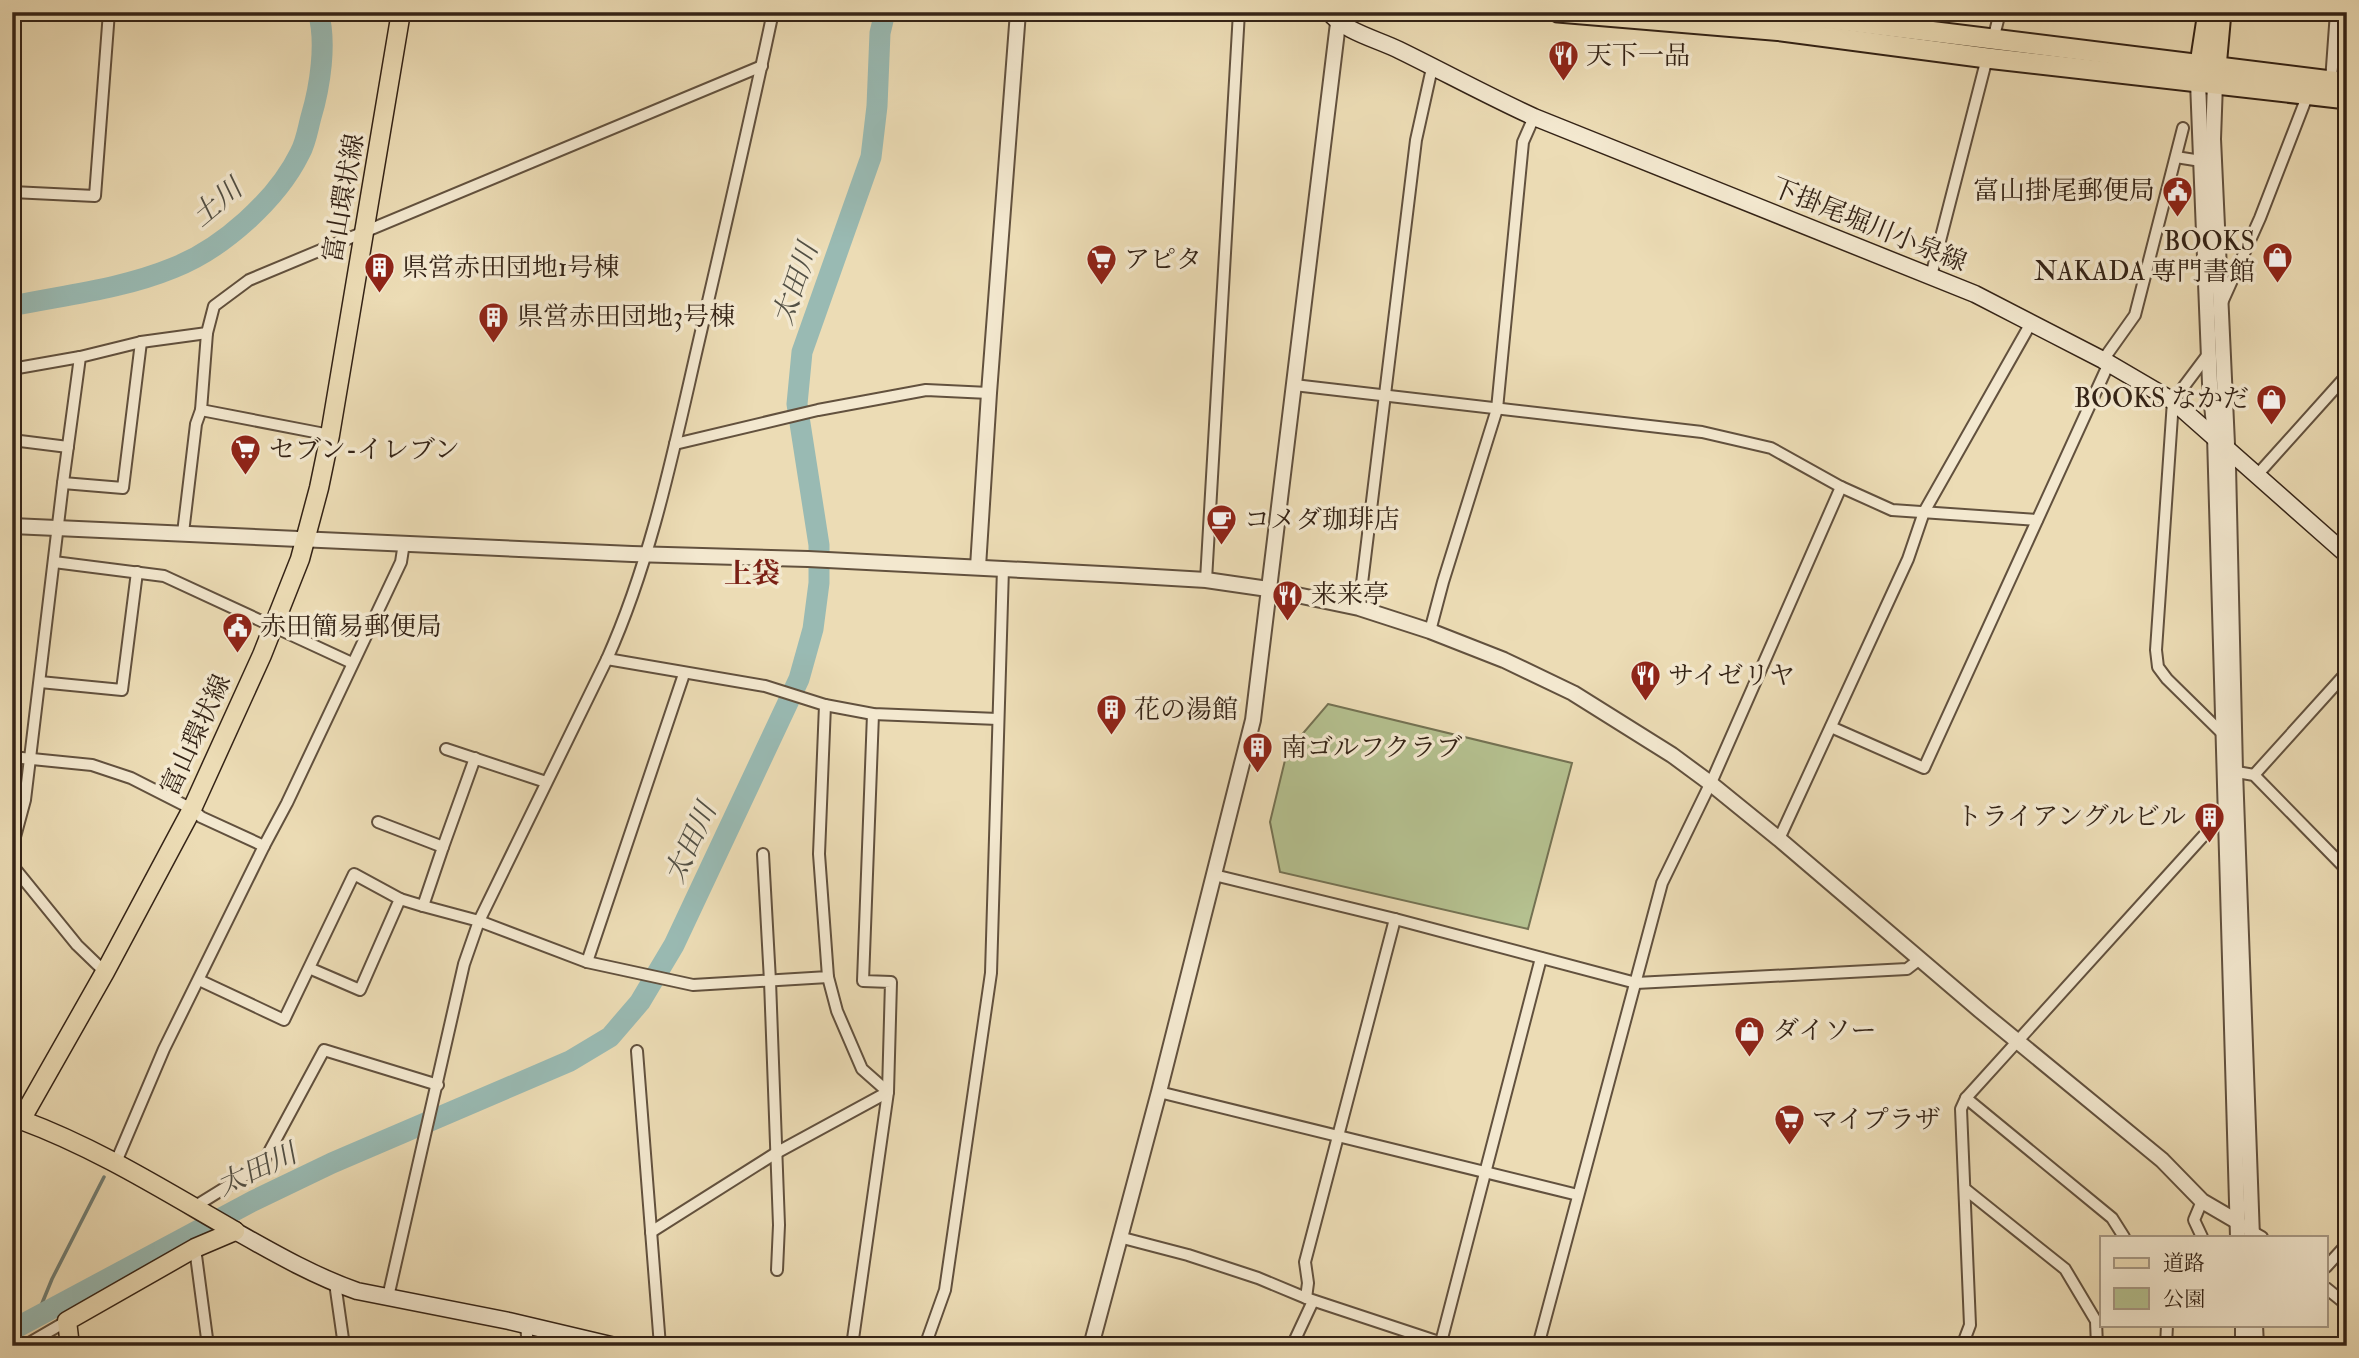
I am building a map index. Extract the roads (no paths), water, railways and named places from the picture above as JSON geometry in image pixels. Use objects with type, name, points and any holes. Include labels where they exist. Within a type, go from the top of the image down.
[{"type":"highway","points":[[1558,12],[1990,49],[2207,74],[2339,82]]},
{"type":"highway","points":[[1775,12],[1893,19],[1990,49]]},
{"type":"highway","points":[[2207,74],[2208,12]]},
{"type":"highway","points":[[2207,74],[2221,12]]},
{"type":"highway","points":[[2207,74],[2347,99]]},
{"type":"main road","name":"富山環状線","points":[[16,1120],[105,972],[192,809],[275,628],[305,540],[330,435],[401,12]]},
{"type":"main road","name":"下掛尾堀川小泉線","points":[[1334,18],[1534,117],[1975,294],[2106,362],[2173,401],[2347,555]]},
{"type":"main road","points":[[16,1120],[47,1130],[116,1162],[281,1257],[335,1283],[615,1346]]},
{"type":"main road","points":[[70,1346],[66,1321],[195,1248],[234,1231]]},
{"type":"street","points":[[12,192],[95,196],[109,12]]},
{"type":"street","points":[[388,1297],[464,964],[479,921],[626,616],[645,554],[675,444],[773,12]]},
{"type":"street","points":[[978,567],[1018,12]]},
{"type":"street","points":[[1206,580],[1239,12]]},
{"type":"street","points":[[1931,276],[2000,12]]},
{"type":"street","points":[[2336,12],[2339,82]]},
{"type":"street","points":[[1091,1346],[1159,1092],[1252,720],[1294,385],[1334,18]]},
{"type":"street","points":[[183,533],[196,424],[201,410],[207,334],[214,306],[249,281],[762,66]]},
{"type":"street","points":[[1359,608],[1416,140],[1432,68]]},
{"type":"street","points":[[2207,74],[2201,161],[2224,735],[2230,771],[2226,811],[2248,1233]]},
{"type":"street","points":[[2207,74],[2213,139],[2227,449],[2230,771],[2248,1233]]},
{"type":"street","points":[[2221,306],[2260,218],[2308,93]]},
{"type":"street","points":[[1430,631],[1497,409],[1522,142],[1534,117]]},
{"type":"street","points":[[1831,727],[1924,768],[2106,362],[2135,316],[2183,128]]},
{"type":"street","points":[[2176,157],[2201,161]]},
{"type":"street","points":[[1780,839],[1908,559],[1924,512],[2031,323]]},
{"type":"street","points":[[12,369],[80,357],[141,342],[207,334]]},
{"type":"street","points":[[63,483],[122,488],[141,342]]},
{"type":"street","points":[[2209,353],[2173,401],[2156,650],[2158,667],[2188,701],[2224,735]]},
{"type":"street","points":[[12,848],[25,800],[80,357]]},
{"type":"street","points":[[2258,474],[2347,375]]},
{"type":"street","points":[[1294,385],[1702,432],[1770,448],[1841,487],[1892,510],[2037,520]]},
{"type":"street","points":[[675,444],[818,410],[926,390],[989,393]]},
{"type":"street","points":[[201,410],[330,435]]},
{"type":"street","points":[[12,440],[68,447]]},
{"type":"street","points":[[1538,1346],[1662,883],[1710,783],[1841,487]]},
{"type":"street","points":[[12,526],[834,560],[1206,580],[1268,589],[1359,608],[1430,631],[1504,660],[1573,693],[1625,724],[1710,783],[2162,1160],[2202,1201],[2248,1233]]},
{"type":"street","points":[[116,1162],[164,1049],[287,803],[401,562],[404,543]]},
{"type":"street","points":[[54,562],[164,576],[352,663]]},
{"type":"street","points":[[925,1346],[945,1290],[990,973],[1003,568]]},
{"type":"street","points":[[40,682],[122,690],[137,572]]},
{"type":"street","points":[[607,659],[765,687],[825,705],[873,714],[998,719]]},
{"type":"street","points":[[2254,775],[2347,672]]},
{"type":"street","points":[[587,962],[684,674]]},
{"type":"street","points":[[825,705],[819,831],[828,977],[837,1011],[862,1069],[888,1092]]},
{"type":"street","points":[[852,1346],[888,1092],[891,982],[863,981],[873,714]]},
{"type":"street","points":[[446,749],[546,782]]},
{"type":"street","points":[[12,757],[92,765],[131,778],[192,809],[201,817],[264,846]]},
{"type":"street","points":[[424,906],[475,758]]},
{"type":"street","points":[[2230,771],[2254,775],[2347,870]]},
{"type":"street","points":[[1962,1346],[1970,1325],[1961,1109],[1966,1098],[2226,811]]},
{"type":"street","points":[[378,822],[443,847]]},
{"type":"street","points":[[763,854],[779,1225],[777,1270]]},
{"type":"street","points":[[12,864],[77,945],[105,972]]},
{"type":"street","points":[[199,980],[284,1020],[354,874],[400,899],[479,921],[587,962],[614,968],[693,985],[828,977]]},
{"type":"street","points":[[1214,875],[1395,919],[1636,983],[1908,969],[1920,959]]},
{"type":"street","points":[[309,968],[360,990],[400,899]]},
{"type":"street","points":[[1292,1346],[1309,1300],[1305,1262],[1395,919]]},
{"type":"street","points":[[1119,1237],[1246,1274],[1309,1300],[1444,1345],[1485,1172],[1541,958]]},
{"type":"street","points":[[194,1207],[262,1166],[324,1050],[438,1085]]},
{"type":"street","points":[[637,1051],[660,1346]]},
{"type":"street","points":[[651,1232],[776,1153],[888,1092]]},
{"type":"street","points":[[1159,1092],[1578,1195]]},
{"type":"street","points":[[1966,1098],[2112,1218],[2123,1236]]},
{"type":"street","points":[[1965,1189],[2065,1269],[2096,1321],[2096,1346]]},
{"type":"street","points":[[2202,1201],[2194,1220],[2202,1236]]},
{"type":"street","points":[[2328,1265],[2347,1244]]},
{"type":"street","points":[[195,1248],[208,1346]]},
{"type":"street","points":[[335,1283],[344,1346]]},
{"type":"street","points":[[2328,1291],[2347,1305]]},
{"type":"street","points":[[24,1346],[66,1321]]},
{"type":"street","points":[[526,1325],[528,1346]]},
{"type":"street","points":[[2166,1346],[2167,1326]]},
{"type":"street","points":[[2243,1326],[2243,1346]]},
{"type":"street","points":[[2255,1326],[2256,1346]]},
{"type":"waterway","name":"土川","points":[[12,306],[114,286],[173,268],[192,260],[229,236],[263,205],[290,171],[304,144],[321,64],[322,37],[318,12]]},
{"type":"waterway","name":"太田川","points":[[12,1330],[253,1201],[332,1163],[570,1061],[610,1037],[640,1002],[674,945],[799,679],[813,629],[819,583],[819,545],[797,404],[802,352],[871,157],[877,106],[880,33],[885,12]]},
{"type":"waterway","points":[[36,1318],[52,1279],[104,1177]]},
{"type":"place","name":"天下一品","points":[[1563,83]]},
{"type":"place","name":"富山掛尾郵便局","points":[[2178,218]]},
{"type":"place","name":"BOOKS NAKADA 専門書館","points":[[2278,284]]},
{"type":"place","name":"アピタ","points":[[1101,287]]},
{"type":"place","name":"県営赤田団地1号棟","points":[[379,295]]},
{"type":"place","name":"県営赤田団地3号棟","points":[[494,344]]},
{"type":"place","name":"BOOKS なかだ","points":[[2272,426]]},
{"type":"place","name":"セブン-イレブン","points":[[246,477]]},
{"type":"place","name":"コメダ珈琲店","points":[[1221,547]]},
{"type":"place","name":"来来亭","points":[[1288,622]]},
{"type":"place","name":"赤田簡易郵便局","points":[[237,654]]},
{"type":"place","name":"サイゼリヤ","points":[[1645,703]]},
{"type":"place","name":"花の湯館","points":[[1111,737]]},
{"type":"place","name":"南ゴルフクラブ","points":[[1258,775]]},
{"type":"place","name":"トライアングルビル","points":[[2209,844]]},
{"type":"place","name":"ダイソー","points":[[1750,1058]]},
{"type":"place","name":"マイプラザ","points":[[1789,1147]]},
{"type":"district","name":"上袋","points":[[752,574]]}]
